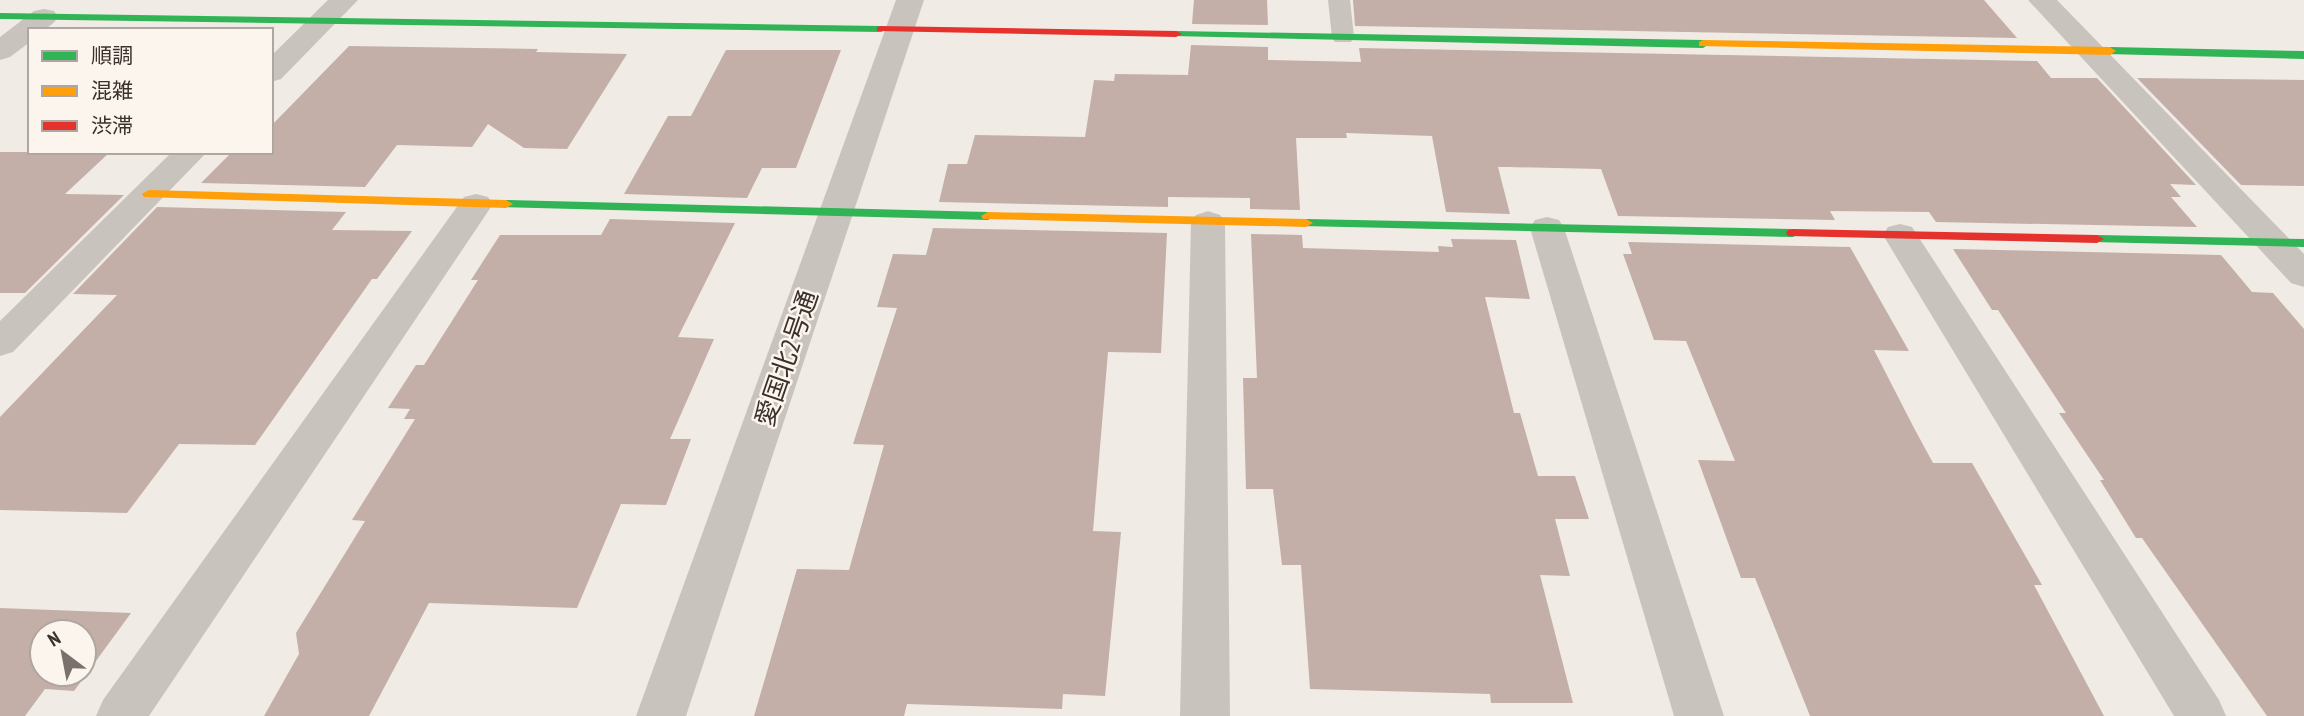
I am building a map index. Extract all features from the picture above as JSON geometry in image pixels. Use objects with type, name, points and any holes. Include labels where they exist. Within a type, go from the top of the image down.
[{"type":"street","points":[[273,71],[344,0]]},
{"type":"street","points":[[2042,0],[2304,275]]},
{"type":"street","points":[[0,16],[323,21],[906,14],[1343,37],[2304,55]]},
{"type":"street","name":"愛国北2号通","points":[[661,716],[906,14]]},
{"type":"street","points":[[30,28],[44,17]]},
{"type":"street","points":[[0,51],[28,29]]},
{"type":"street","points":[[0,343],[189,154]]},
{"type":"street","points":[[149,194],[1208,222],[2304,243]]},
{"type":"street","points":[[121,716],[476,204]]},
{"type":"street","points":[[1205,716],[1208,222]]},
{"type":"street","points":[[1547,228],[1699,716]]},
{"type":"street","points":[[1900,235],[2201,716]]},
{"type":"lane","points":[[1339,0],[1343,37]]},
{"type":"building","points":[[1194,0],[1267,0],[1268,25],[1192,24]]},
{"type":"building","points":[[1353,0],[1984,0],[2017,38],[1355,26]]},
{"type":"building","points":[[1191,45],[1268,47],[1268,60],[1361,62],[1359,48],[2037,61],[2051,78],[2097,78],[2196,185],[2170,184],[2181,197],[2171,197],[2197,227],[1936,222],[1929,212],[1830,211],[1835,220],[1618,216],[1601,169],[1508,167],[1498,167],[1510,214],[1446,212],[1432,136],[1346,133],[1347,138],[1296,138],[1300,210],[1250,209],[1250,198],[1168,197],[1168,207],[939,202],[948,164],[967,164],[975,135],[1085,137],[1094,80],[1114,81],[1115,74],[1188,75]]},
{"type":"building","points":[[349,46],[538,49],[536,52],[627,54],[567,149],[524,148],[488,124],[472,147],[397,145],[365,187],[201,183],[230,154],[273,154],[273,124]]},
{"type":"building","points":[[726,50],[841,50],[796,168],[762,168],[747,198],[624,194],[668,116],[691,116]]},
{"type":"building","points":[[2137,78],[2304,80],[2304,186],[2241,185]]},
{"type":"building","points":[[0,152],[108,154],[65,194],[124,195],[25,293],[0,293]]},
{"type":"building","points":[[157,207],[346,212],[332,230],[412,231],[377,279],[372,279],[255,445],[179,444],[127,513],[0,510],[0,417],[117,295],[73,294]]},
{"type":"building","points":[[610,219],[735,223],[678,337],[714,339],[670,439],[691,439],[666,505],[621,504],[577,608],[429,603],[369,716],[264,716],[299,654],[296,633],[365,521],[352,520],[415,419],[404,419],[410,409],[388,408],[416,365],[424,365],[478,280],[471,280],[500,235],[601,235]]},
{"type":"building","points":[[933,228],[1167,233],[1161,353],[1108,352],[1093,531],[1121,532],[1105,696],[1063,694],[1062,709],[907,704],[904,716],[754,716],[797,569],[849,570],[884,445],[853,444],[897,308],[877,307],[893,254],[926,255]]},
{"type":"building","points":[[1251,234],[1302,235],[1303,248],[1439,252],[1438,246],[1453,247],[1451,239],[1516,240],[1530,299],[1485,297],[1514,413],[1520,413],[1538,476],[1575,476],[1589,519],[1555,519],[1570,576],[1540,575],[1573,703],[1491,703],[1490,694],[1310,689],[1301,565],[1282,565],[1273,489],[1246,489],[1243,378],[1257,378]]},
{"type":"building","points":[[1628,242],[1850,247],[1909,351],[1874,350],[1914,428],[1933,463],[1972,463],[2042,585],[2034,585],[2104,716],[1810,716],[1755,578],[1741,578],[1698,460],[1735,461],[1686,341],[1654,340],[1623,254],[1632,254]]},
{"type":"building","points":[[1953,249],[2221,255],[2252,292],[2273,293],[2304,329],[2304,716],[2267,716],[2142,538],[2136,538],[2100,480],[2104,480],[2059,413],[2066,413],[1998,310],[1992,310]]},
{"type":"building","points":[[0,608],[131,613],[98,658],[98,618],[28,618],[28,688],[76,688],[74,691],[45,689],[25,716],[0,716]]},
{"type":"traffic: fast","points":[[0,16],[881,29]]},
{"type":"traffic: fast","points":[[1176,34],[1703,44]]},
{"type":"traffic: fast","points":[[2110,51],[2304,55]]},
{"type":"traffic: fast","points":[[506,204],[988,216]]},
{"type":"traffic: fast","points":[[1306,223],[1793,233]]},
{"type":"traffic: fast","points":[[2097,239],[2304,243]]},
{"type":"traffic: slow","points":[[1703,44],[2110,51]]},
{"type":"traffic: slow","points":[[149,194],[506,204]]},
{"type":"traffic: slow","points":[[988,216],[1306,223]]},
{"type":"traffic: jam","points":[[881,29],[1176,34]]},
{"type":"traffic: jam","points":[[1793,233],[2097,239]]}]
